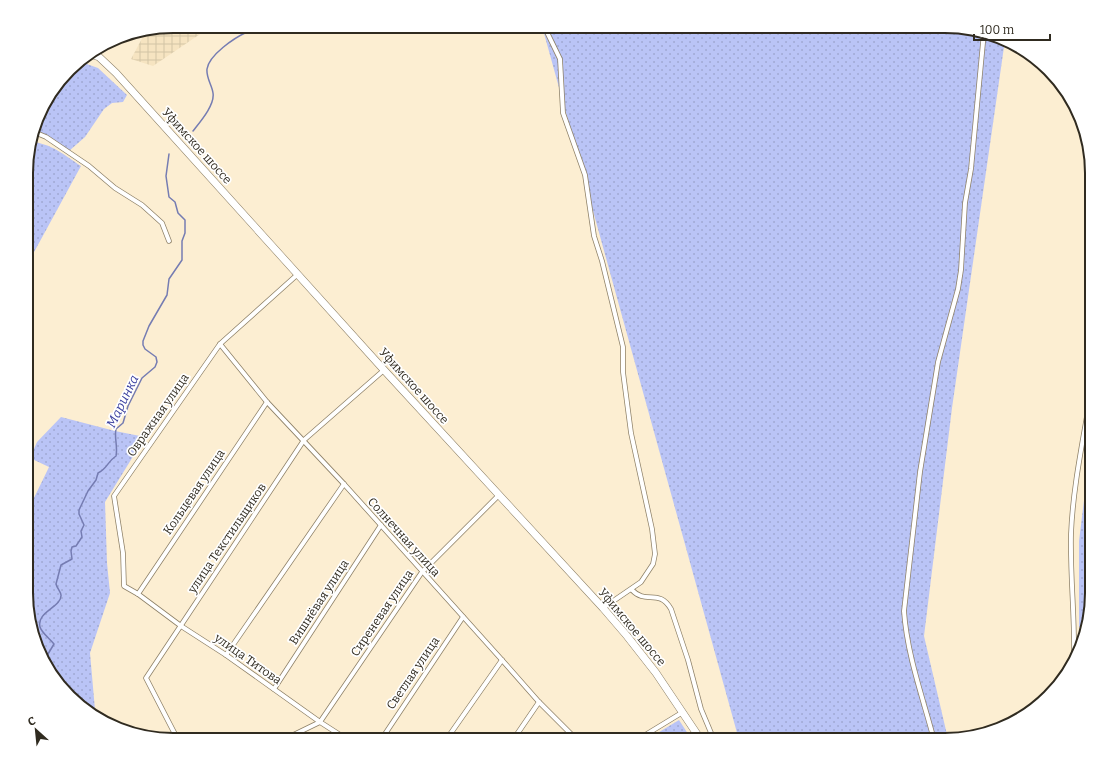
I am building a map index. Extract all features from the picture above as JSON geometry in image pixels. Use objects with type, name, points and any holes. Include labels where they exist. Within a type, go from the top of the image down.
[{"type":"main road","name":"Уфимское шоссе","points":[[100,57],[384,370],[603,608],[656,673],[696,733]]},
{"type":"street","points":[[547,33],[560,60],[563,113],[585,175],[594,236],[602,260],[623,347],[623,372],[631,433],[652,529],[655,554],[653,564],[641,582],[632,590],[612,601],[603,608]]},
{"type":"street","points":[[932,733],[909,646],[904,611],[920,472],[938,362],[958,289],[961,270],[965,203],[972,170],[983,39]]},
{"type":"street","points":[[39,134],[46,137],[90,166],[115,188],[142,205],[162,223],[169,241]]},
{"type":"street","name":"Овражная улица","points":[[138,594],[124,586],[123,553],[114,496],[220,344],[298,274]]},
{"type":"street","name":"Солнечная улица","points":[[220,344],[267,402],[344,484],[539,702],[570,733]]},
{"type":"street","name":"улица Текстильщиков","points":[[174,733],[146,678],[304,440],[384,370]]},
{"type":"street","name":"Кольцевая улица","points":[[138,594],[267,402]]},
{"type":"street","points":[[1074,647],[1071,562],[1072,534],[1076,483],[1085,429]]},
{"type":"street","points":[[226,655],[344,484]]},
{"type":"street","name":"Сиреневая улица","points":[[297,733],[320,722],[422,572],[499,495]]},
{"type":"street","name":"Вишнёвая улица","points":[[274,690],[381,525]]},
{"type":"street","points":[[632,590],[643,597],[661,598],[671,609],[688,660],[701,710],[711,733]]},
{"type":"street","name":"улица Титова","points":[[138,594],[181,626],[226,655],[337,733]]},
{"type":"street","name":"Светлая улица","points":[[386,733],[463,617]]},
{"type":"street","points":[[451,733],[502,660]]},
{"type":"street","points":[[518,733],[539,702]]},
{"type":"street","points":[[648,733],[683,712]]},
{"type":"shaded area","points":[[202,33],[153,66],[131,59],[143,37],[155,34]]},
{"type":"shaded area","points":[[544,33],[954,33],[990,40],[1004,46],[952,408],[924,636],[947,733],[737,733]]},
{"type":"shaded area","points":[[86,64],[98,68],[127,95],[123,102],[112,103],[104,109],[85,137],[69,151],[40,133],[40,128],[52,103],[68,81]]},
{"type":"shaded area","points":[[37,143],[51,147],[81,166],[33,254],[33,173],[34,155]]},
{"type":"shaded area","points":[[61,417],[145,437],[105,502],[107,563],[110,593],[90,653],[95,709],[68,685],[52,663],[40,638],[36,620],[33,602],[33,500],[49,467],[33,459],[33,451],[37,442]]},
{"type":"shaded area","points":[[1085,493],[1085,602],[1080,628],[1079,627],[1079,541]]},
{"type":"shaded area","points":[[679,720],[687,733],[658,733]]},
{"type":"waterway","name":"Маринка","points":[[193,131],[212,103],[213,93],[207,72],[212,58],[229,43],[245,33]]},
{"type":"waterway","name":"Маринка","points":[[47,655],[54,644],[42,631],[40,622],[45,613],[58,603],[60,599],[61,594],[56,584],[61,565],[72,559],[72,547],[76,546],[82,537],[81,531],[84,525],[79,514],[79,510],[88,491],[96,480],[98,473],[103,470],[116,456],[116,429],[123,423],[128,406],[142,378],[155,367],[157,362],[156,357],[145,349],[143,341],[149,326],[167,295],[169,279],[182,260],[182,241],[185,233],[185,220],[178,213],[175,202],[169,197],[166,176],[169,154]]}]
